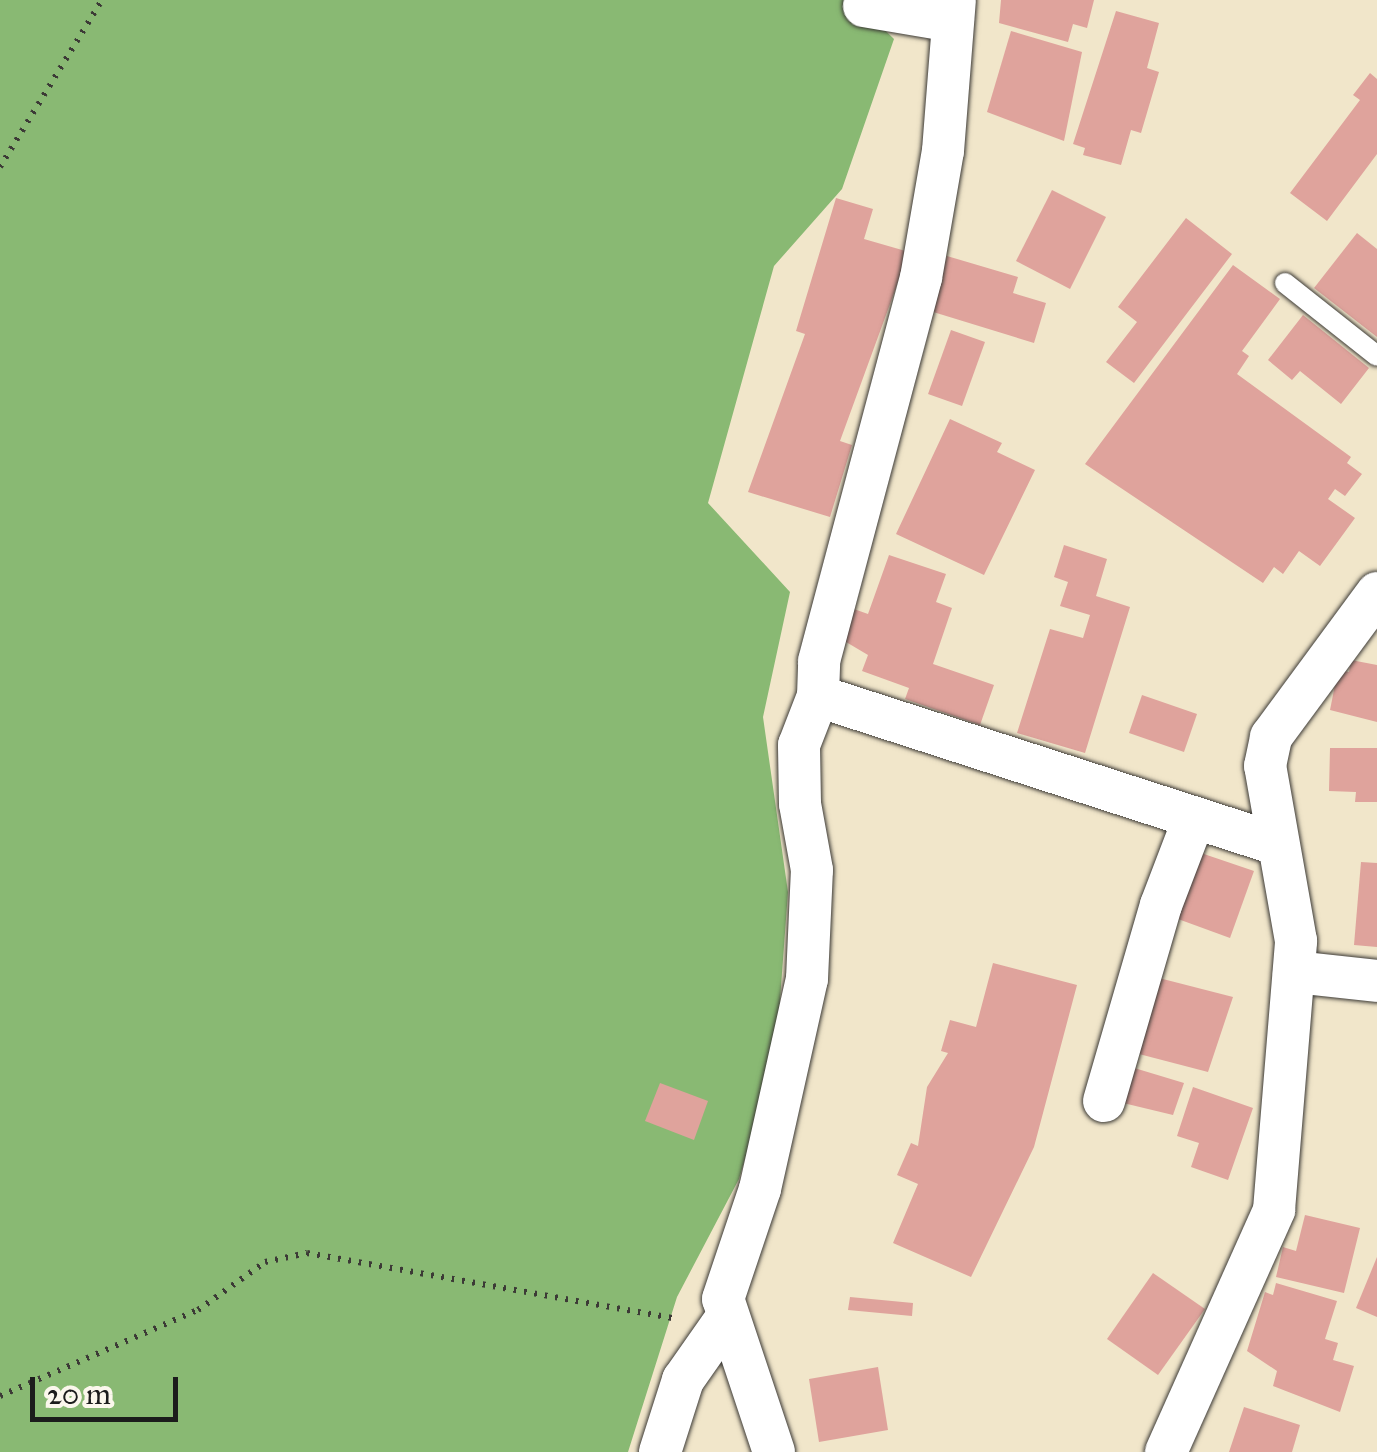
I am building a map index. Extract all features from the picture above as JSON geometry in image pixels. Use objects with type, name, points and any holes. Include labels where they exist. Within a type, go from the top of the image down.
[{"type":"street","points":[[660,1452],[683,1380],[717,1330],[722,1299],[760,1189],[807,979],[812,870],[800,804],[799,744],[818,696],[819,660],[921,278],[943,151],[954,11],[864,6]]},
{"type":"street","points":[[1166,1452],[1274,1210],[1296,941],[1265,766],[1271,737],[1377,593]]},
{"type":"street","points":[[818,696],[1194,821],[1277,844]]},
{"type":"street","points":[[1104,1102],[1161,906],[1194,821]]},
{"type":"street","points":[[1294,972],[1377,981]]},
{"type":"street","points":[[717,1330],[749,1364],[774,1452]]},
{"type":"lane","points":[[1285,283],[1377,356]]},
{"type":"path","points":[[0,167],[102,0]]},
{"type":"path","points":[[0,1396],[198,1310],[265,1262],[307,1254],[690,1321],[717,1330]]},
{"type":"green space","points":[[0,0],[854,0],[894,39],[842,189],[774,266],[708,503],[790,592],[763,717],[788,892],[776,1054],[739,1179],[677,1297],[628,1452],[0,1452]]},
{"type":"building","points":[[1001,0],[1094,0],[1087,28],[1073,24],[1068,42],[999,23]]},
{"type":"building","points":[[1116,11],[1159,23],[1147,68],[1159,72],[1141,133],[1131,130],[1121,165],[1083,155],[1085,148],[1073,144]]},
{"type":"building","points":[[1011,31],[1082,52],[1064,141],[987,112]]},
{"type":"building","points":[[1370,73],[1377,79],[1377,154],[1327,221],[1290,193],[1360,100],[1353,95]]},
{"type":"building","points":[[1052,190],[1106,217],[1070,289],[1016,261]]},
{"type":"building","points":[[836,198],[873,209],[864,239],[909,252],[840,441],[852,445],[830,517],[748,492],[805,334],[796,331]]},
{"type":"building","points":[[1186,218],[1232,254],[1134,383],[1106,362],[1137,322],[1118,307]]},
{"type":"building","points":[[1357,233],[1377,249],[1377,337],[1314,288]]},
{"type":"building","points":[[947,256],[1018,277],[1013,293],[1046,303],[1034,343],[930,311]]},
{"type":"building","points":[[1233,265],[1280,299],[1242,351],[1249,356],[1237,374],[1351,457],[1347,463],[1362,474],[1345,496],[1335,489],[1328,499],[1355,518],[1320,566],[1299,551],[1283,574],[1274,567],[1263,583],[1085,464]]},
{"type":"building","points":[[1303,315],[1369,368],[1341,404],[1300,371],[1292,380],[1268,360]]},
{"type":"building","points":[[951,330],[985,342],[962,406],[928,394]]},
{"type":"building","points":[[950,419],[1002,443],[997,452],[1035,470],[984,575],[896,534]]},
{"type":"building","points":[[1064,545],[1107,559],[1096,596],[1130,607],[1085,753],[1017,733],[1050,629],[1083,638],[1090,615],[1060,606],[1068,582],[1054,577]]},
{"type":"building","points":[[889,555],[946,574],[936,602],[952,608],[933,664],[994,685],[980,725],[905,699],[909,688],[862,671],[868,655],[841,639],[851,608],[868,614]]},
{"type":"building","points":[[1351,660],[1377,665],[1377,722],[1330,710],[1338,670],[1349,672]]},
{"type":"building","points":[[1142,695],[1197,714],[1184,752],[1129,733]]},
{"type":"building","points":[[1330,748],[1377,748],[1377,802],[1355,802],[1356,792],[1329,791]]},
{"type":"building","points":[[1201,853],[1254,871],[1230,938],[1178,919]]},
{"type":"building","points":[[1361,862],[1377,863],[1377,947],[1354,945]]},
{"type":"building","points":[[993,963],[1077,985],[1034,1147],[971,1277],[893,1243],[918,1184],[897,1175],[911,1143],[918,1146],[927,1087],[948,1053],[941,1051],[950,1020],[976,1027]]},
{"type":"building","points":[[1159,978],[1233,997],[1208,1072],[1139,1054]]},
{"type":"building","points":[[1131,1067],[1184,1083],[1173,1115],[1119,1102]]},
{"type":"building","points":[[660,1083],[708,1101],[694,1140],[645,1121]]},
{"type":"building","points":[[1193,1087],[1253,1108],[1228,1180],[1191,1167],[1199,1143],[1177,1136]]},
{"type":"building","points":[[1305,1215],[1360,1228],[1344,1293],[1276,1277],[1283,1247],[1296,1251]]},
{"type":"building","points":[[1377,1257],[1377,1317],[1356,1308]]},
{"type":"building","points":[[1153,1273],[1205,1309],[1158,1375],[1107,1339]]},
{"type":"building","points":[[1276,1283],[1337,1301],[1325,1339],[1338,1343],[1333,1360],[1354,1366],[1340,1412],[1273,1386],[1277,1371],[1247,1351],[1265,1292],[1273,1295]]},
{"type":"building","points":[[850,1297],[913,1303],[912,1316],[848,1310]]},
{"type":"building","points":[[878,1367],[888,1430],[819,1442],[809,1379]]},
{"type":"building","points":[[1244,1407],[1300,1425],[1292,1452],[1229,1452]]}]
